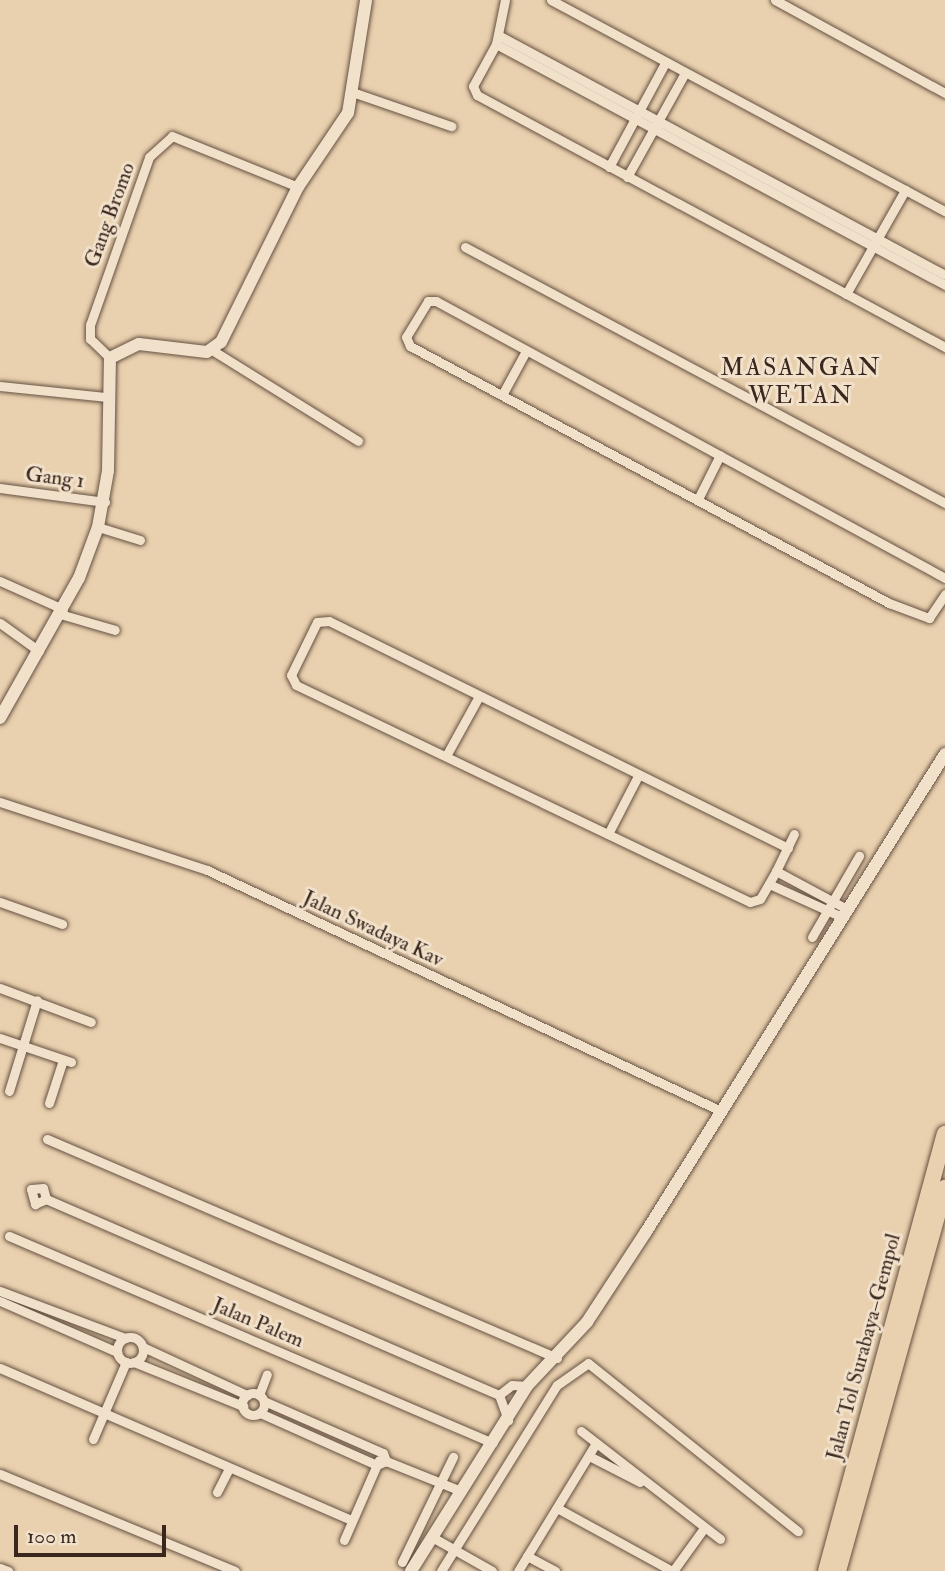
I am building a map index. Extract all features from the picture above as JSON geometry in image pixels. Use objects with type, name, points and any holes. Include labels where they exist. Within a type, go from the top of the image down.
[{"type":"highway","name":"Jalan Tol Surabaya–Gempol","points":[[826,1571],[945,1134]]},
{"type":"highway","name":"Jalan Tol Surabaya–Gempol","points":[[838,1571],[945,1188]]},
{"type":"street","points":[[212,350],[298,187],[355,93],[356,37],[366,0]]},
{"type":"street","points":[[505,0],[497,39],[475,80],[477,95],[945,347]]},
{"type":"street","points":[[551,0],[945,211]]},
{"type":"street","points":[[775,0],[945,93]]},
{"type":"street","points":[[497,39],[640,110],[656,125],[875,243],[945,285]]},
{"type":"street","points":[[497,39],[635,120],[656,125]]},
{"type":"street","points":[[609,167],[665,63]]},
{"type":"street","points":[[627,177],[685,73]]},
{"type":"street","points":[[355,93],[451,126]]},
{"type":"street","name":"Gang Bromo","points":[[110,358],[90,339],[90,325],[149,157],[172,136],[298,187]]},
{"type":"street","points":[[846,293],[905,190]]},
{"type":"street","points":[[875,243],[945,275]]},
{"type":"street","points":[[465,247],[945,503]]},
{"type":"street","points":[[944,598],[924,618],[410,346],[406,337],[432,300],[945,578]]},
{"type":"street","points":[[0,718],[62,612],[98,527],[104,502],[110,358],[139,344],[212,350],[358,440]]},
{"type":"street","points":[[502,395],[526,352]]},
{"type":"street","points":[[0,386],[107,397]]},
{"type":"street","points":[[698,499],[720,455]]},
{"type":"street","name":"Gang 1","points":[[0,488],[104,502]]},
{"type":"street","points":[[98,527],[140,540]]},
{"type":"street","points":[[0,581],[62,612],[115,630]]},
{"type":"street","points":[[788,848],[478,698],[329,621],[317,622],[291,675],[294,682],[750,902],[769,884],[788,848],[794,834]]},
{"type":"street","points":[[0,623],[40,651]]},
{"type":"street","points":[[446,756],[478,698]]},
{"type":"street","points":[[441,1571],[443,1544],[461,1491],[527,1386],[557,1358],[587,1322],[721,1111],[836,909],[945,754]]},
{"type":"street","points":[[608,834],[638,776]]},
{"type":"street","name":"Jalan Swadaya Kav","points":[[0,802],[207,870],[721,1111]]},
{"type":"street","points":[[812,937],[836,909],[859,856]]},
{"type":"street","points":[[776,871],[836,909]]},
{"type":"street","points":[[769,884],[836,909]]},
{"type":"street","points":[[0,902],[62,924]]},
{"type":"street","points":[[0,988],[91,1022]]},
{"type":"street","points":[[9,1091],[37,1000]]},
{"type":"street","points":[[0,1038],[67,1061],[49,1103]]},
{"type":"street","points":[[47,1139],[557,1358]]},
{"type":"street","points":[[46,1199],[499,1395],[508,1420]]},
{"type":"street","name":"Jalan Palem","points":[[9,1236],[493,1443]]},
{"type":"street","points":[[0,1291],[125,1338],[247,1395],[262,1398],[382,1460]]},
{"type":"street","points":[[0,1301],[117,1352],[130,1362],[461,1491]]},
{"type":"street","points":[[117,1352],[125,1338]]},
{"type":"street","points":[[93,1438],[130,1362],[143,1347]]},
{"type":"street","points":[[407,1566],[443,1544],[557,1385],[587,1363],[798,1531]]},
{"type":"street","points":[[0,1368],[103,1415],[352,1520]]},
{"type":"street","points":[[260,1413],[267,1374]]},
{"type":"street","points":[[499,1395],[512,1385],[527,1386]]},
{"type":"street","points":[[243,1406],[247,1395]]},
{"type":"street","points":[[581,1431],[622,1468],[659,1492],[720,1539]]},
{"type":"street","points":[[518,1571],[596,1443]]},
{"type":"street","points":[[589,1456],[622,1468]]},
{"type":"street","points":[[407,1566],[453,1457]]},
{"type":"street","points":[[344,1540],[382,1460]]},
{"type":"street","points":[[217,1492],[229,1468]]},
{"type":"street","points":[[0,1474],[235,1571]]},
{"type":"street","points":[[557,1508],[672,1571],[704,1528]]},
{"type":"street","points":[[443,1544],[492,1571]]},
{"type":"street","points":[[527,1556],[555,1571]]},
{"type":"street","points":[[0,1568],[8,1571]]},
{"type":"district","name":"MASANGAN WETAN","points":[[801,382]]}]
